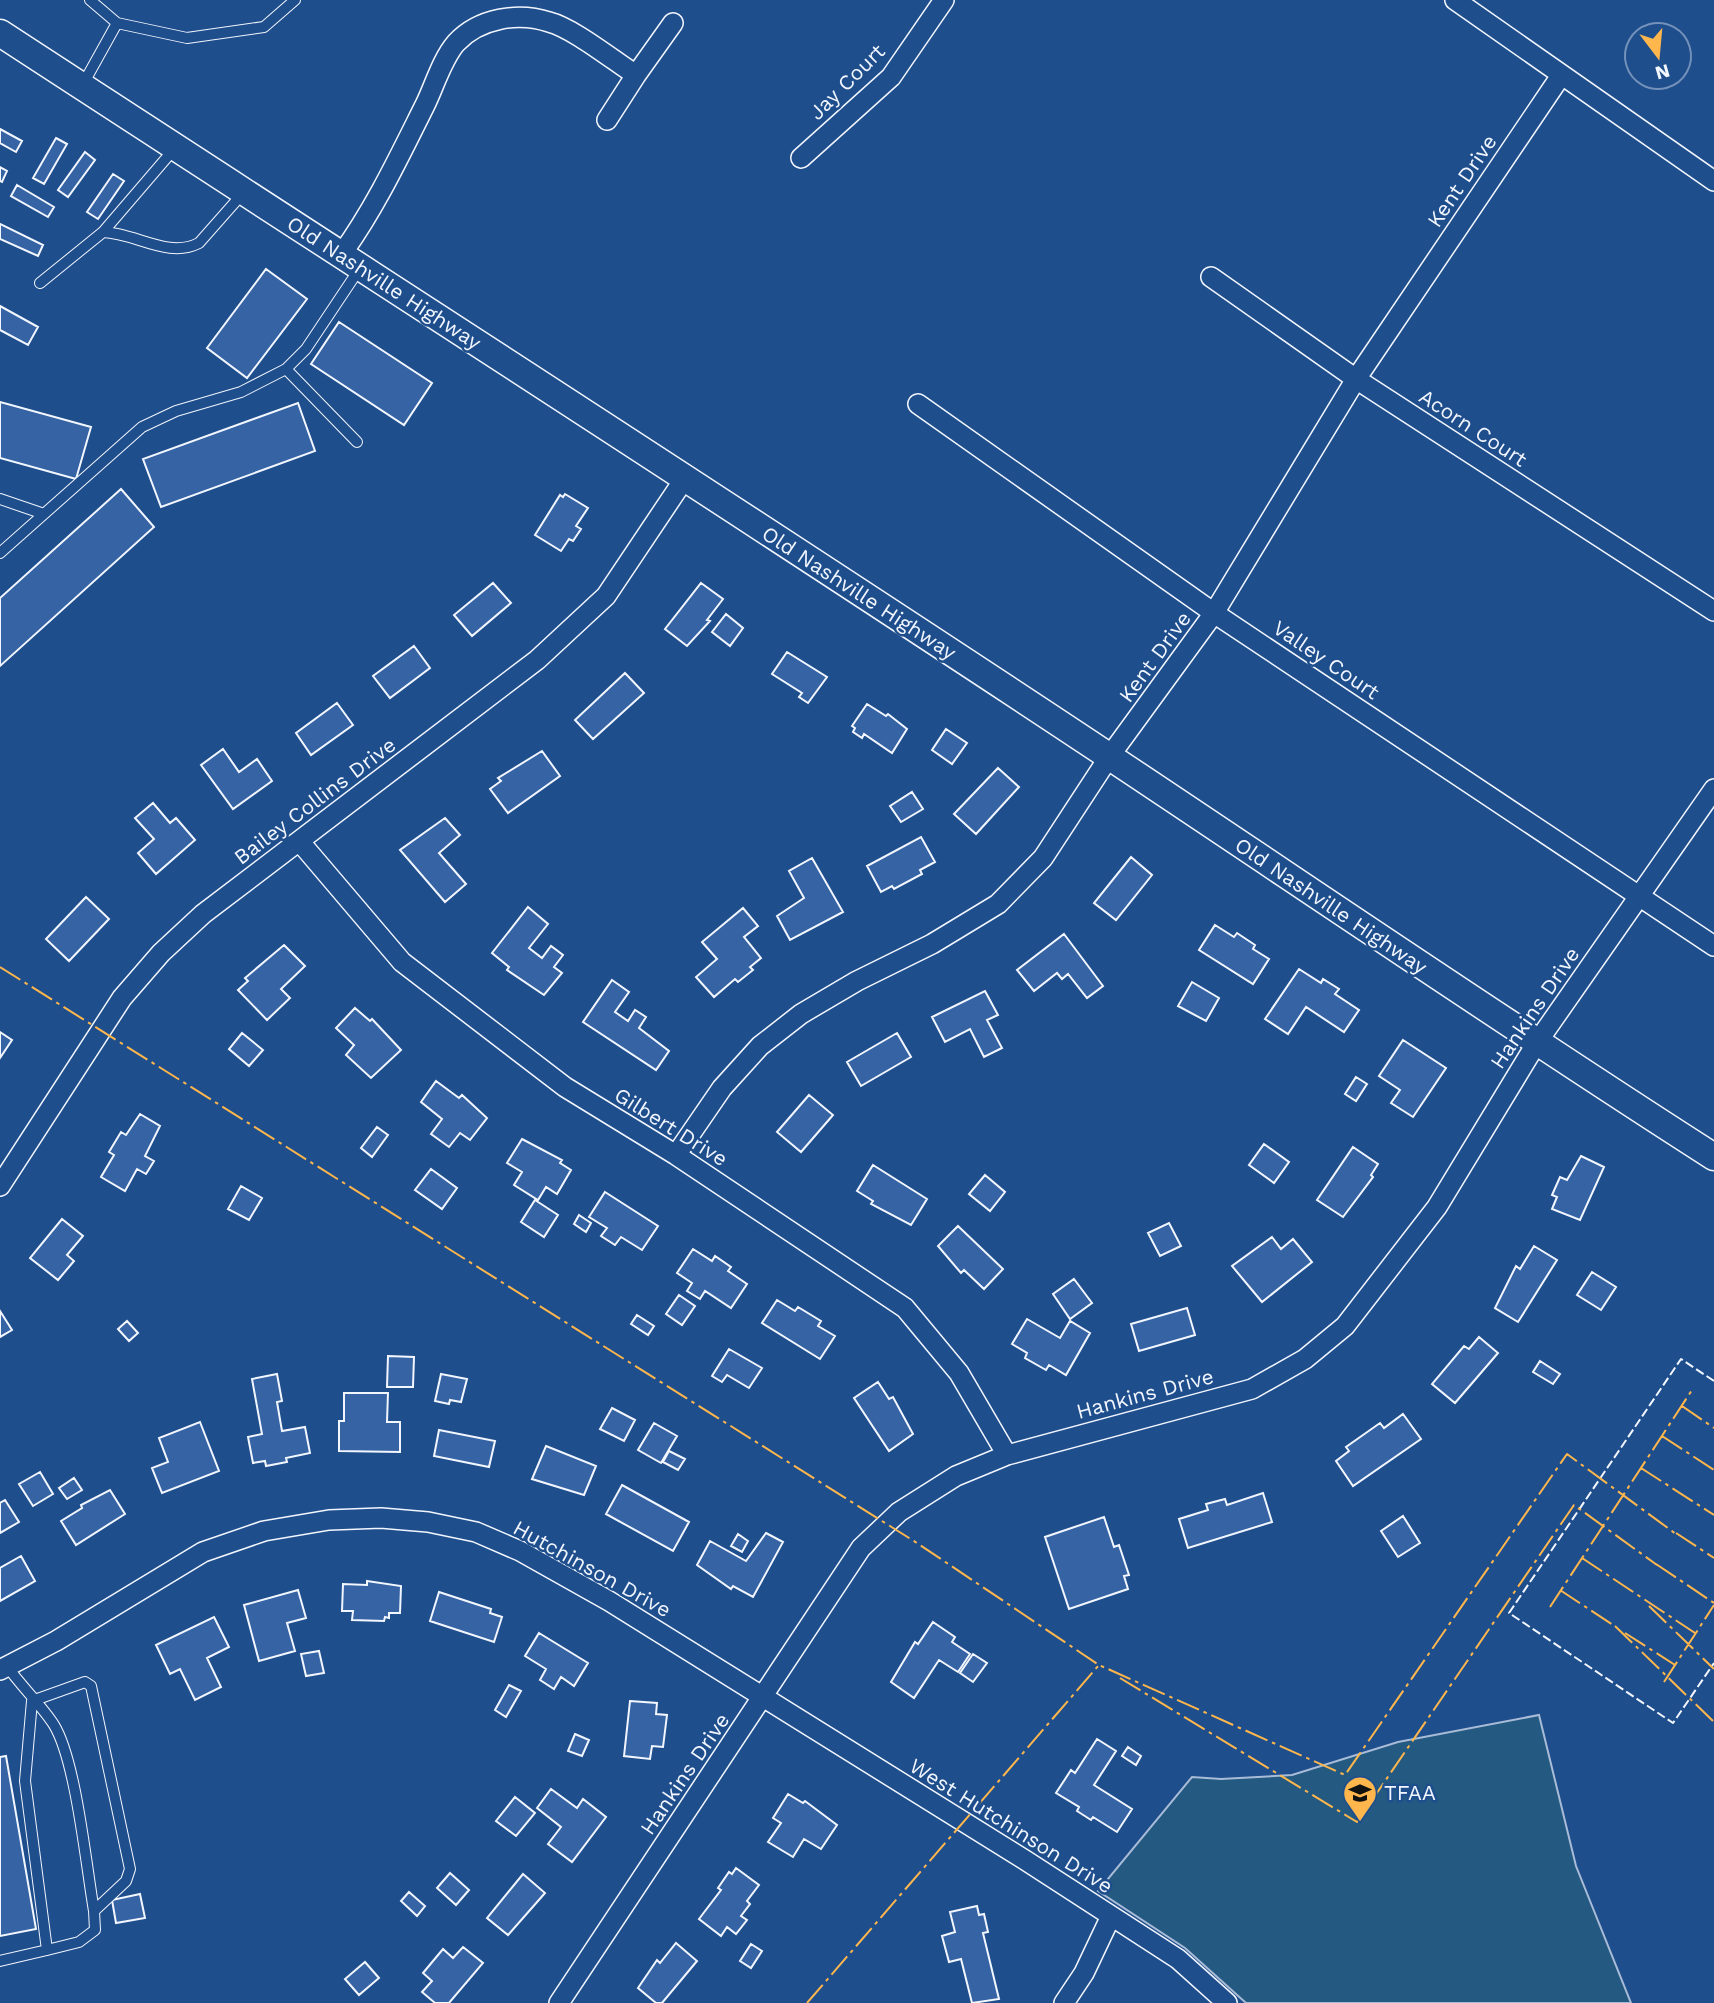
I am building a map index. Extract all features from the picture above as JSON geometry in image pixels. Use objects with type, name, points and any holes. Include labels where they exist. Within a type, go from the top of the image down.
[{"type":"main road","name":"Old Nashville Highway","points":[[0,33],[685,478],[1109,757],[1536,1044],[1714,1157]]},
{"type":"street","name":"Jay Court","points":[[801,158],[891,77],[944,0]]},
{"type":"street","points":[[1456,0],[1560,76],[1714,181]]},
{"type":"street","points":[[351,261],[360,228],[395,166],[454,45],[474,28],[495,19],[519,18],[553,22],[636,75]]},
{"type":"street","points":[[607,120],[673,23]]},
{"type":"street","name":"Kent Drive","points":[[676,1155],[722,1088],[760,1046],[801,1014],[857,981],[932,944],[998,904],[1043,858],[1109,757],[1214,613],[1356,379],[1560,76]]},
{"type":"street","name":"Acorn Court","points":[[1211,277],[1356,379],[1714,611]]},
{"type":"street","name":"Valley Court","points":[[918,404],[1214,613],[1714,946]]},
{"type":"street","name":"Bailey Collins Drive","points":[[0,1186],[89,1046],[122,998],[153,962],[203,914],[537,660],[606,596],[685,478]]},
{"type":"street","name":"Hankins Drive","points":[[559,2003],[861,1548],[899,1512],[956,1476],[1007,1455],[1252,1389],[1305,1359],[1345,1326],[1437,1207],[1536,1044],[1714,789]]},
{"type":"street","name":"Gilbert Drive","points":[[300,842],[402,962],[565,1087],[676,1155],[905,1308],[959,1373],[1007,1455]]},
{"type":"street","name":"Hutchinson Drive","points":[[3,1668],[56,1641],[203,1552],[264,1531],[329,1520],[380,1518],[428,1522],[476,1532],[520,1551],[764,1697]]},
{"type":"street","name":"West Hutchinson Drive","points":[[764,1697],[1178,1959],[1227,2003]]},
{"type":"street","points":[[1064,2003],[1084,1973],[1111,1916]]},
{"type":"lane","points":[[90,0],[117,23],[187,38],[264,27],[295,0]]},
{"type":"lane","points":[[82,86],[117,23]]},
{"type":"lane","points":[[40,283],[103,232],[175,147]]},
{"type":"lane","points":[[103,232],[120,233],[177,250],[190,248],[199,243],[244,192]]},
{"type":"lane","points":[[0,553],[142,427],[176,411],[242,392],[286,369],[306,349],[351,261]]},
{"type":"lane","points":[[286,369],[357,442]]},
{"type":"lane","points":[[0,499],[44,514]]},
{"type":"lane","points":[[0,1961],[79,1942],[95,1930],[94,1911],[63,1743],[48,1717],[3,1668]]},
{"type":"lane","points":[[32,1700],[85,1682],[92,1686],[130,1869],[127,1881],[94,1911]]},
{"type":"lane","points":[[32,1700],[25,1780],[47,1950]]},
{"type":"shaded area","name":"TFAA","points":[[1539,1715],[1576,1866],[1631,2003],[1246,2003],[1185,1948],[1098,1891],[1192,1777],[1221,1779],[1292,1775],[1398,1742]]},
{"type":"building","points":[[0,129],[22,141],[16,152],[0,143]]},
{"type":"building","points":[[56,138],[67,144],[44,184],[33,178]]},
{"type":"building","points":[[85,152],[95,160],[68,197],[58,190]]},
{"type":"building","points":[[0,167],[7,171],[2,182],[0,181]]},
{"type":"building","points":[[113,174],[124,181],[98,219],[87,212]]},
{"type":"building","points":[[17,185],[54,207],[48,217],[11,196]]},
{"type":"building","points":[[0,224],[43,245],[38,256],[0,239]]},
{"type":"building","points":[[266,269],[307,299],[247,378],[207,348]]},
{"type":"building","points":[[0,306],[38,327],[28,345],[0,330]]},
{"type":"building","points":[[339,322],[432,383],[404,425],[311,364]]},
{"type":"building","points":[[0,402],[91,427],[76,479],[0,458]]},
{"type":"building","points":[[298,403],[315,451],[161,507],[143,459]]},
{"type":"building","points":[[121,489],[154,527],[0,666],[0,598]]},
{"type":"building","points":[[565,494],[588,508],[576,526],[581,529],[573,541],[569,539],[561,551],[535,535],[560,495],[563,497]]},
{"type":"building","points":[[493,583],[511,603],[472,636],[454,615]]},
{"type":"building","points":[[701,583],[723,599],[707,620],[710,621],[687,646],[665,629]]},
{"type":"building","points":[[726,614],[743,628],[730,646],[712,632]]},
{"type":"building","points":[[414,646],[430,668],[390,698],[373,676]]},
{"type":"building","points":[[787,652],[827,677],[808,703],[799,697],[802,693],[772,674]]},
{"type":"building","points":[[625,673],[644,693],[593,739],[575,720]]},
{"type":"building","points":[[337,703],[353,725],[311,755],[296,733]]},
{"type":"building","points":[[867,704],[886,716],[888,714],[907,729],[892,753],[864,734],[862,738],[853,732],[855,728],[852,726]]},
{"type":"building","points":[[946,729],[967,743],[952,764],[932,750]]},
{"type":"building","points":[[223,749],[239,772],[257,759],[272,781],[233,809],[201,765]]},
{"type":"building","points":[[542,751],[560,776],[508,813],[490,789],[501,781],[498,778]]},
{"type":"building","points":[[998,768],[1019,787],[976,834],[954,814]]},
{"type":"building","points":[[912,792],[923,809],[901,822],[890,806]]},
{"type":"building","points":[[153,803],[170,823],[176,818],[195,840],[156,874],[138,853],[154,839],[135,818]]},
{"type":"building","points":[[445,818],[460,835],[439,853],[466,884],[445,902],[400,850]]},
{"type":"building","points":[[921,837],[935,862],[920,870],[922,874],[894,889],[892,886],[881,892],[867,866]]},
{"type":"building","points":[[1131,857],[1152,875],[1116,920],[1094,903]]},
{"type":"building","points":[[812,858],[843,912],[790,940],[777,916],[804,898],[789,871]]},
{"type":"building","points":[[86,897],[109,919],[69,961],[46,939]]},
{"type":"building","points":[[528,907],[548,924],[529,948],[542,958],[551,946],[563,955],[554,967],[562,973],[544,995],[507,970],[509,967],[492,953]]},
{"type":"building","points":[[743,908],[758,926],[744,937],[761,958],[750,967],[753,970],[738,982],[735,979],[714,997],[696,977],[717,959],[702,942]]},
{"type":"building","points":[[1215,925],[1234,937],[1237,933],[1255,945],[1253,949],[1269,959],[1253,984],[1199,950]]},
{"type":"building","points":[[1064,934],[1103,986],[1087,998],[1068,974],[1062,979],[1057,973],[1034,991],[1017,970]]},
{"type":"building","points":[[284,945],[305,966],[281,989],[290,998],[267,1020],[238,990],[248,981],[245,978]]},
{"type":"building","points":[[1299,969],[1321,983],[1323,979],[1339,989],[1335,994],[1359,1010],[1344,1032],[1306,1007],[1288,1034],[1265,1019]]},
{"type":"building","points":[[612,980],[629,992],[615,1012],[628,1021],[635,1010],[646,1017],[639,1028],[669,1051],[656,1070],[583,1022]]},
{"type":"building","points":[[1192,982],[1219,998],[1206,1021],[1178,1006]]},
{"type":"building","points":[[985,991],[998,1015],[987,1020],[1002,1048],[984,1057],[970,1029],[945,1042],[932,1017]]},
{"type":"building","points":[[355,1008],[370,1021],[372,1019],[401,1050],[371,1078],[346,1055],[354,1045],[336,1028]]},
{"type":"building","points":[[0,1032],[12,1040],[0,1058]]},
{"type":"building","points":[[242,1033],[263,1050],[249,1066],[229,1049]]},
{"type":"building","points":[[897,1033],[911,1057],[861,1086],[847,1062]]},
{"type":"building","points":[[1403,1040],[1446,1068],[1413,1117],[1391,1103],[1400,1090],[1379,1076]]},
{"type":"building","points":[[1356,1077],[1367,1084],[1356,1101],[1345,1094]]},
{"type":"building","points":[[436,1081],[459,1098],[462,1095],[487,1118],[470,1140],[460,1133],[449,1147],[431,1134],[442,1119],[421,1102]]},
{"type":"building","points":[[809,1095],[833,1115],[801,1152],[777,1132]]},
{"type":"building","points":[[140,1114],[160,1126],[145,1156],[154,1161],[146,1174],[137,1169],[125,1191],[101,1177],[114,1155],[109,1152],[121,1132],[126,1135]]},
{"type":"building","points":[[377,1127],[388,1135],[372,1157],[361,1148]]},
{"type":"building","points":[[522,1139],[562,1160],[560,1163],[571,1170],[557,1194],[546,1187],[538,1200],[514,1185],[522,1172],[507,1163]]},
{"type":"building","points":[[1264,1144],[1289,1162],[1274,1183],[1249,1165]]},
{"type":"building","points":[[1353,1147],[1378,1164],[1371,1175],[1373,1177],[1343,1217],[1317,1200]]},
{"type":"building","points":[[1581,1156],[1604,1167],[1580,1220],[1552,1209],[1557,1197],[1552,1195],[1560,1177],[1567,1180]]},
{"type":"building","points":[[873,1165],[927,1199],[911,1225],[871,1204],[873,1201],[857,1191]]},
{"type":"building","points":[[431,1169],[457,1188],[442,1209],[415,1190]]},
{"type":"building","points":[[985,1175],[1005,1192],[990,1211],[969,1194]]},
{"type":"building","points":[[241,1186],[262,1198],[249,1220],[228,1209]]},
{"type":"building","points":[[605,1192],[658,1226],[642,1250],[621,1237],[615,1245],[601,1236],[607,1228],[589,1217]]},
{"type":"building","points":[[535,1200],[558,1215],[544,1237],[521,1222]]},
{"type":"building","points":[[579,1215],[591,1223],[586,1232],[574,1224]]},
{"type":"building","points":[[62,1219],[83,1236],[67,1255],[74,1261],[58,1280],[30,1258]]},
{"type":"building","points":[[1169,1223],[1181,1246],[1160,1256],[1148,1233]]},
{"type":"building","points":[[958,1226],[1003,1269],[984,1289],[964,1270],[961,1273],[938,1246]]},
{"type":"building","points":[[1272,1237],[1281,1249],[1293,1239],[1312,1262],[1262,1302],[1232,1266]]},
{"type":"building","points":[[1534,1246],[1557,1260],[1518,1322],[1495,1308],[1516,1266],[1520,1269]]},
{"type":"building","points":[[693,1249],[712,1261],[715,1256],[731,1267],[728,1271],[747,1284],[731,1308],[705,1291],[700,1299],[687,1291],[692,1283],[677,1273]]},
{"type":"building","points":[[1592,1272],[1616,1287],[1601,1310],[1577,1295]]},
{"type":"building","points":[[1074,1279],[1092,1303],[1070,1319],[1053,1294]]},
{"type":"building","points":[[679,1295],[695,1306],[682,1325],[666,1314]]},
{"type":"building","points":[[777,1300],[795,1311],[798,1307],[821,1321],[818,1326],[835,1336],[820,1359],[762,1323]]},
{"type":"building","points":[[1187,1308],[1195,1335],[1139,1351],[1131,1324]]},
{"type":"building","points":[[0,1311],[12,1330],[0,1337]]},
{"type":"building","points":[[637,1315],[654,1326],[648,1335],[631,1324]]},
{"type":"building","points":[[1027,1319],[1060,1338],[1070,1321],[1090,1333],[1066,1375],[1049,1365],[1046,1370],[1025,1358],[1027,1353],[1012,1344]]},
{"type":"building","points":[[127,1321],[138,1333],[129,1341],[118,1329]]},
{"type":"building","points":[[1479,1337],[1498,1353],[1455,1403],[1432,1384],[1464,1346],[1469,1349]]},
{"type":"building","points":[[729,1349],[762,1368],[749,1388],[727,1375],[722,1382],[712,1376]]},
{"type":"building","points":[[388,1356],[414,1357],[413,1387],[387,1387]]},
{"type":"building","points":[[1540,1361],[1560,1374],[1553,1384],[1533,1372]]},
{"type":"building","points":[[277,1374],[282,1401],[277,1402],[282,1431],[305,1427],[310,1453],[286,1458],[287,1462],[266,1466],[265,1461],[253,1463],[248,1437],[262,1434],[252,1379]]},
{"type":"building","points":[[441,1374],[467,1379],[461,1402],[450,1400],[449,1404],[435,1401]]},
{"type":"building","points":[[878,1382],[889,1399],[893,1397],[913,1434],[889,1451],[854,1398]]},
{"type":"building","points":[[344,1393],[388,1393],[387,1422],[400,1422],[400,1452],[339,1451],[339,1421],[344,1421]]},
{"type":"building","points":[[612,1408],[635,1420],[624,1441],[600,1429]]},
{"type":"building","points":[[1403,1414],[1421,1439],[1353,1486],[1336,1461],[1349,1451],[1346,1447],[1380,1423],[1384,1428]]},
{"type":"building","points":[[200,1422],[219,1471],[162,1493],[152,1468],[168,1462],[159,1438]]},
{"type":"building","points":[[654,1423],[677,1436],[661,1463],[638,1450]]},
{"type":"building","points":[[439,1430],[495,1441],[489,1467],[434,1456]]},
{"type":"building","points":[[546,1446],[596,1466],[584,1495],[532,1479]]},
{"type":"building","points":[[669,1451],[685,1459],[678,1470],[663,1462]]},
{"type":"building","points":[[40,1472],[53,1494],[33,1506],[19,1484]]},
{"type":"building","points":[[74,1478],[82,1490],[67,1499],[59,1488]]},
{"type":"building","points":[[622,1485],[689,1522],[673,1551],[606,1514]]},
{"type":"building","points":[[110,1490],[125,1514],[76,1545],[61,1521],[82,1508],[81,1505]]},
{"type":"building","points":[[1263,1493],[1272,1522],[1188,1548],[1179,1519],[1208,1510],[1206,1504],[1225,1499],[1227,1505]]},
{"type":"building","points":[[5,1500],[19,1522],[0,1533],[0,1503]]},
{"type":"building","points":[[1403,1516],[1420,1543],[1398,1557],[1381,1531]]},
{"type":"building","points":[[1104,1517],[1114,1547],[1119,1545],[1129,1575],[1124,1576],[1128,1589],[1069,1609],[1045,1537]]},
{"type":"building","points":[[766,1533],[783,1542],[753,1597],[733,1586],[731,1589],[697,1565],[710,1541],[746,1561]]},
{"type":"building","points":[[738,1534],[748,1541],[742,1552],[731,1546]]},
{"type":"building","points":[[21,1556],[35,1581],[0,1601],[0,1568]]},
{"type":"building","points":[[367,1581],[401,1586],[400,1613],[389,1613],[389,1618],[385,1617],[384,1621],[352,1620],[353,1611],[342,1611],[343,1584],[367,1585]]},
{"type":"building","points":[[298,1590],[306,1618],[287,1623],[295,1651],[259,1661],[244,1605]]},
{"type":"building","points":[[439,1592],[491,1609],[490,1613],[502,1617],[494,1642],[430,1621]]},
{"type":"building","points":[[214,1617],[229,1647],[207,1658],[221,1687],[195,1700],[180,1669],[170,1674],[156,1645]]},
{"type":"building","points":[[933,1622],[955,1637],[952,1642],[970,1654],[958,1672],[939,1660],[914,1698],[891,1682],[915,1642],[918,1644]]},
{"type":"building","points":[[539,1633],[588,1663],[574,1686],[561,1677],[554,1689],[540,1680],[546,1669],[525,1656]]},
{"type":"building","points":[[319,1651],[324,1673],[306,1676],[301,1654]]},
{"type":"building","points":[[973,1654],[987,1663],[973,1682],[960,1673]]},
{"type":"building","points":[[509,1685],[521,1691],[506,1717],[495,1710]]},
{"type":"building","points":[[630,1701],[657,1703],[656,1714],[667,1715],[663,1747],[652,1746],[650,1759],[624,1756]]},
{"type":"building","points":[[575,1734],[589,1740],[582,1756],[568,1751]]},
{"type":"building","points":[[1097,1739],[1116,1751],[1094,1785],[1132,1809],[1117,1832],[1093,1817],[1091,1820],[1077,1811],[1079,1807],[1056,1793],[1071,1770],[1075,1773]]},
{"type":"building","points":[[1128,1747],[1141,1756],[1136,1765],[1122,1756]]},
{"type":"building","points":[[6,1756],[36,1929],[0,1936],[0,1757]]},
{"type":"building","points":[[551,1789],[577,1808],[583,1799],[606,1817],[572,1862],[548,1844],[561,1827],[537,1808]]},
{"type":"building","points":[[788,1794],[803,1803],[805,1801],[837,1825],[821,1849],[804,1839],[793,1857],[768,1842],[781,1823],[773,1818]]},
{"type":"building","points":[[515,1797],[535,1813],[516,1836],[496,1821]]},
{"type":"building","points":[[736,1868],[759,1885],[747,1901],[750,1904],[741,1916],[747,1920],[736,1934],[727,1927],[721,1936],[699,1919],[721,1890],[718,1888],[729,1872],[732,1874]]},
{"type":"building","points":[[450,1873],[469,1890],[456,1905],[437,1888]]},
{"type":"building","points":[[523,1874],[545,1893],[508,1935],[487,1918]]},
{"type":"building","points":[[409,1892],[425,1906],[417,1916],[401,1901]]},
{"type":"building","points":[[140,1894],[145,1918],[116,1923],[112,1900]]},
{"type":"building","points":[[977,1906],[979,1915],[984,1914],[988,1932],[983,1933],[999,1999],[972,2003],[961,1959],[949,1962],[942,1936],[955,1932],[950,1912]]},
{"type":"building","points":[[676,1943],[697,1961],[662,2003],[656,2003],[638,1988],[657,1960],[660,1963]]},
{"type":"building","points":[[751,1944],[762,1951],[751,1968],[740,1961]]},
{"type":"building","points":[[463,1947],[483,1963],[449,2003],[435,2003],[422,1992],[432,1981],[423,1973],[443,1949],[453,1958]]},
{"type":"building","points":[[365,1962],[379,1978],[359,1995],[345,1979]]},
{"type":"fence","points":[[1714,1381],[1681,1359],[1509,1613],[1673,1723],[1714,1663]]},
{"type":"power","points":[[0,967],[917,1543],[1099,1665],[1345,1775],[1567,1454],[1676,1534]]},
{"type":"power","points":[[1550,1607],[1692,1390]]},
{"type":"power","points":[[1682,1406],[1714,1428]]},
{"type":"power","points":[[1662,1436],[1714,1470]]},
{"type":"power","points":[[1641,1468],[1714,1515]]},
{"type":"power","points":[[1120,1678],[1357,1822],[1574,1505],[1657,1565]]},
{"type":"power","points":[[1676,1533],[1714,1558]]},
{"type":"power","points":[[1582,1558],[1695,1633]]},
{"type":"power","points":[[1656,1564],[1714,1603]]},
{"type":"power","points":[[1560,1590],[1616,1627]]},
{"type":"power","points":[[1664,1682],[1714,1605]]},
{"type":"power","points":[[1649,1606],[1714,1669]]},
{"type":"power","points":[[1615,1626],[1714,1722]]},
{"type":"power","points":[[1625,1633],[1675,1665]]},
{"type":"power","points":[[807,2003],[1099,1665]]},
{"type":"place","name":"TFAA","points":[[1360,1823]]}]
